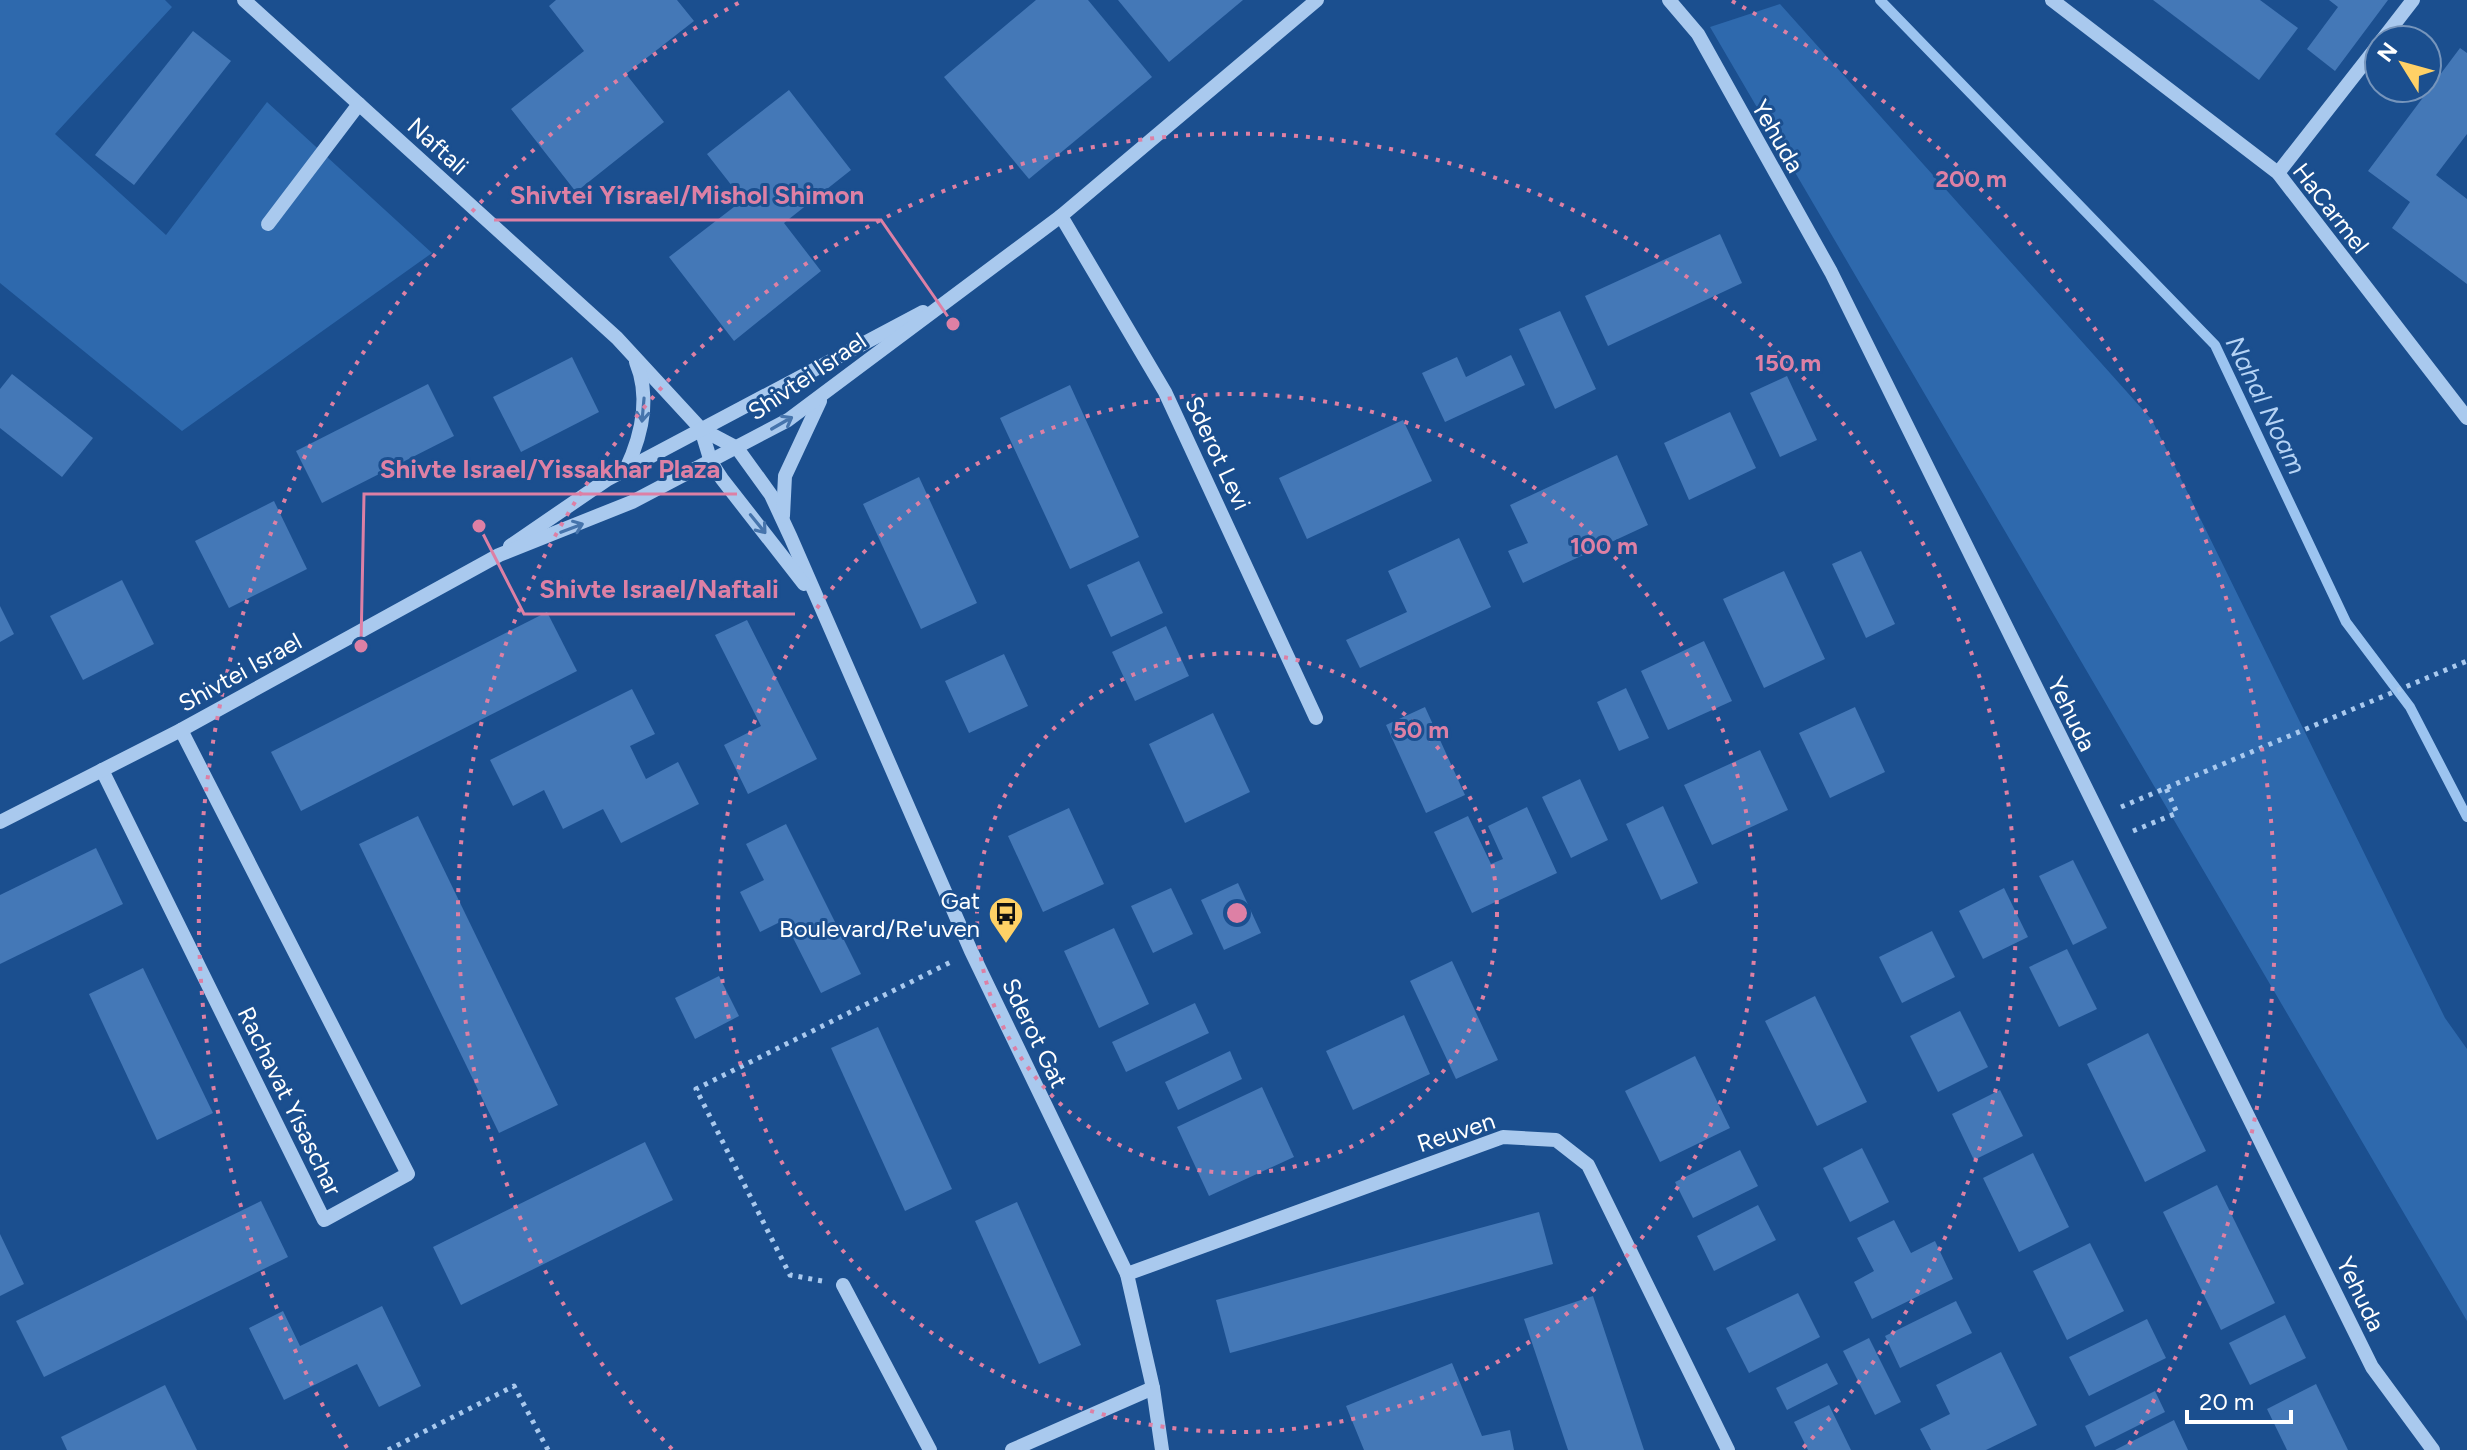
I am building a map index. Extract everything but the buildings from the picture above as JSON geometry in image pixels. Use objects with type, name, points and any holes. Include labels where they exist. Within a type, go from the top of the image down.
[{"type":"street","name":"Naftali","points":[[244,0],[630,351],[701,429]]},
{"type":"street","name":"Shivtei Israel","points":[[499,555],[579,525],[711,462],[824,394],[1061,216],[1317,0]]},
{"type":"street","name":"Yehuda","points":[[1669,0],[1698,34],[1831,272],[2372,1367],[2433,1450]]},
{"type":"street","name":"HaCarmel","points":[[2052,0],[2278,173],[2467,418]]},
{"type":"street","points":[[2394,24],[2413,0]]},
{"type":"street","points":[[2278,173],[2363,64]]},
{"type":"street","points":[[268,224],[359,104]]},
{"type":"street","name":"Sderot Levi","points":[[1061,216],[1165,392],[1316,718]]},
{"type":"street","name":"Shivtei Israel","points":[[0,822],[181,730],[499,555],[575,499],[626,469],[955,295]]},
{"type":"street","points":[[626,469],[643,416],[642,379],[630,351]]},
{"type":"street","points":[[783,521],[785,476],[811,415],[824,394]]},
{"type":"street","name":"Sderot Gat","points":[[701,429],[737,448],[764,485],[783,521],[971,951],[1127,1274],[1153,1388],[1162,1450]]},
{"type":"street","name":"Sderot Gat","points":[[701,429],[711,462],[817,601]]},
{"type":"street","name":"Rachavat Yisaschar","points":[[102,770],[324,1220],[408,1174],[181,730]]},
{"type":"street","name":"Reuven","points":[[1127,1274],[1503,1137],[1556,1140],[1588,1165],[1728,1450]]},
{"type":"street","points":[[843,1285],[930,1450]]},
{"type":"street","points":[[1012,1450],[1153,1388]]},
{"type":"path","points":[[2139,799],[2467,661]]},
{"type":"path","points":[[2110,841],[2177,813],[2166,788]]},
{"type":"path","points":[[843,1285],[790,1275],[696,1089],[971,951]]},
{"type":"path","points":[[388,1450],[514,1386],[548,1450]]},
{"type":"shaded area","points":[[0,0],[165,0],[172,7],[55,134],[166,235],[267,102],[432,253],[182,431],[0,283]]},
{"type":"shaded area","points":[[1780,4],[2152,420],[2445,1018],[2467,1049],[2467,1321],[1710,27]]},
{"type":"waterway","name":"Nahal Noam","points":[[1880,0],[2215,345],[2346,622],[2410,707],[2467,817]]},
{"type":"place","name":"Shivtei Yisrael/Mishol Shimon","points":[[953,324]]},
{"type":"place","name":"Shivte Israel/Naftali","points":[[479,526]]},
{"type":"place","name":"Shivte Israel/Yissakhar Plaza","points":[[361,646]]},
{"type":"place","name":"Gat Boulevard/Re'uven","points":[[1006,945]]}]
